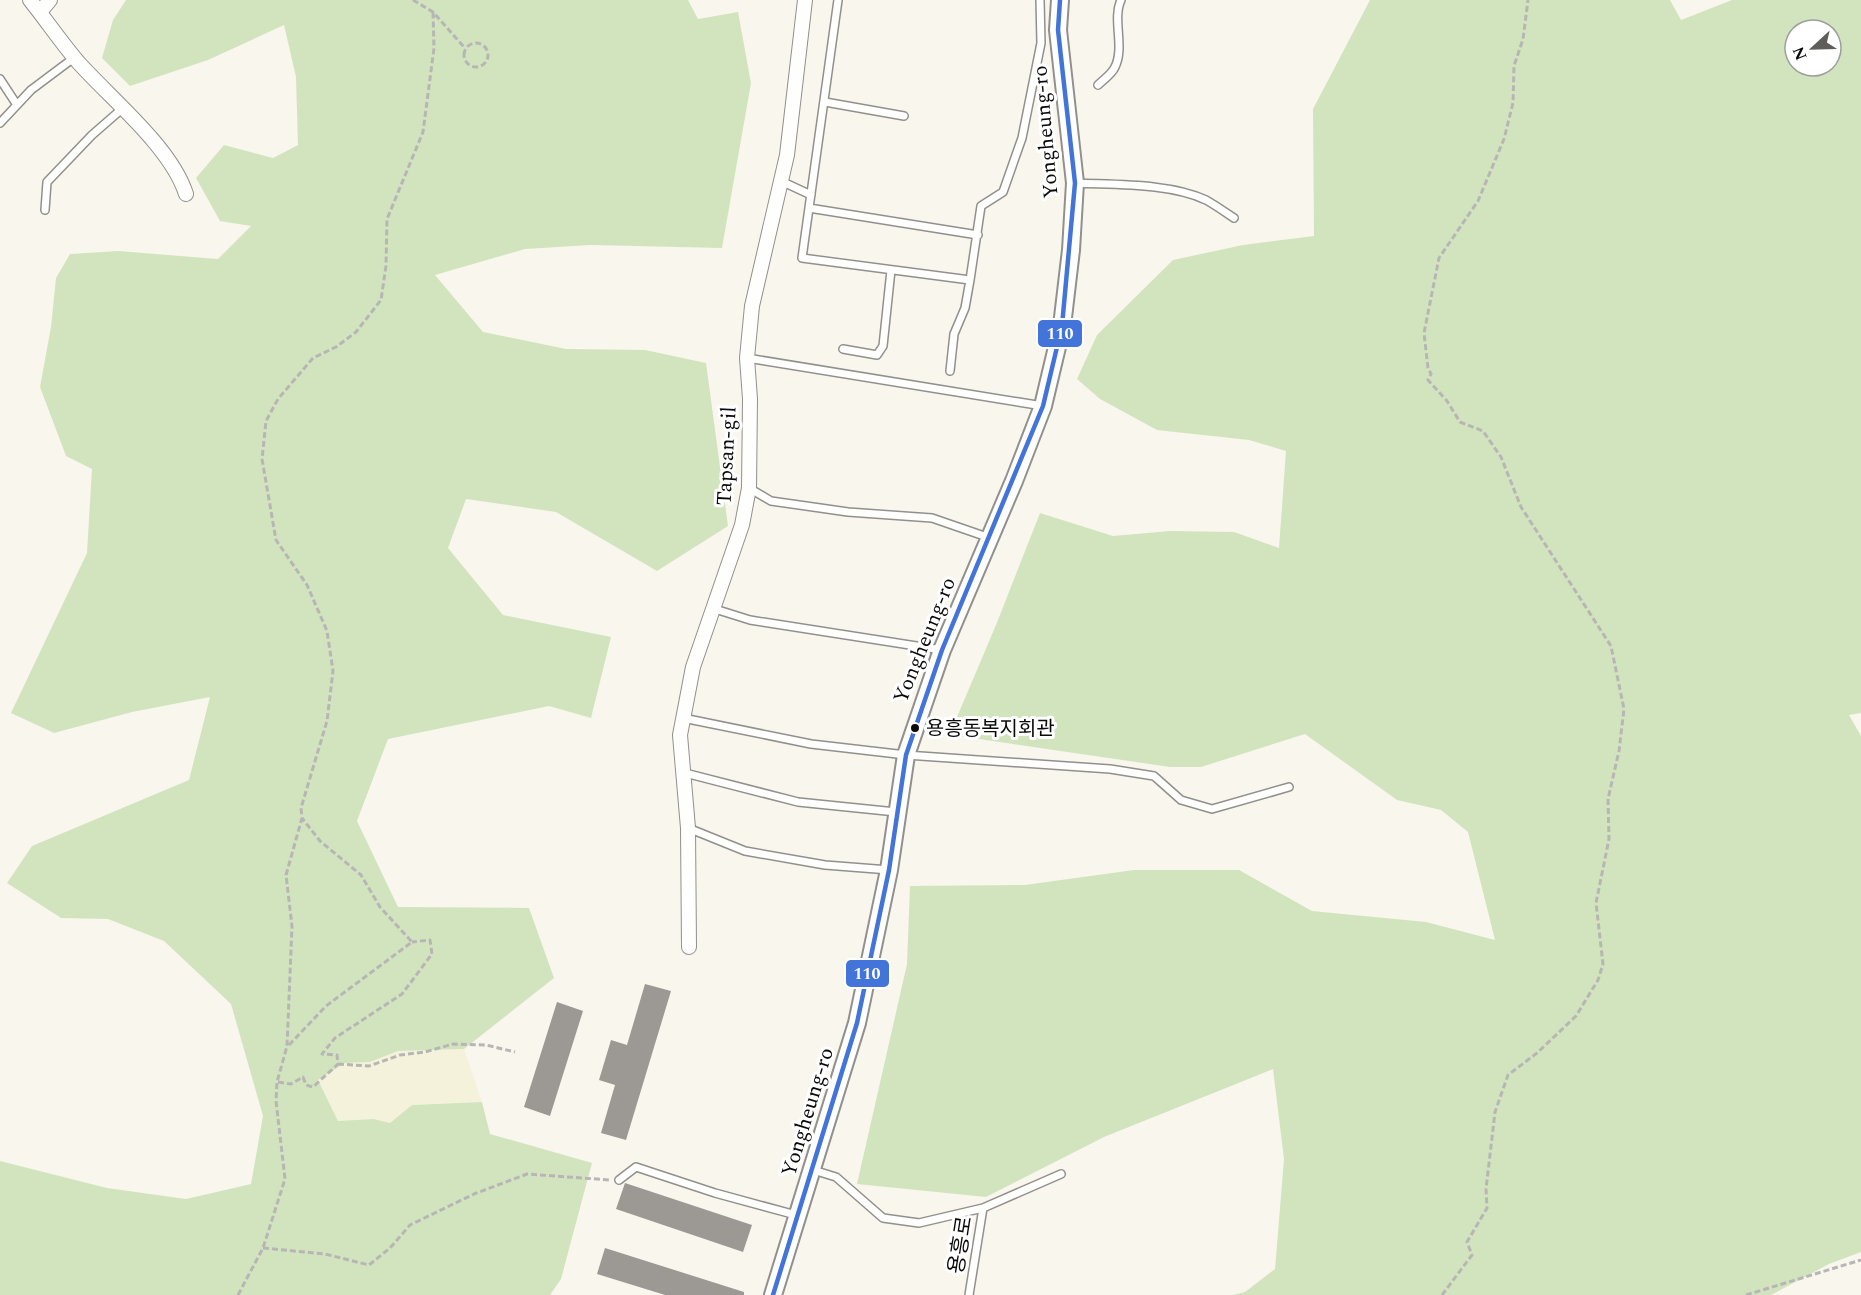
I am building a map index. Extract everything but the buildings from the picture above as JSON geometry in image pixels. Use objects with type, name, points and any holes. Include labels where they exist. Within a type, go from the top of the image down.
[{"type":"street","points":[[30,0],[75,57],[163,154],[181,179],[186,194]]},
{"type":"street","points":[[40,12],[50,0]]},
{"type":"street","name":"Tapsan-gil","points":[[689,946],[688,828],[680,735],[693,667],[715,609],[742,525],[749,488],[750,399],[747,358],[752,306],[787,154],[805,0]]},
{"type":"street","name":"Yongheung-ro","points":[[773,1295],[857,1023],[889,870],[906,755],[942,650],[990,538],[1042,405],[1062,326],[1071,250],[1075,183],[1058,30],[1060,0]]},
{"type":"lane","points":[[838,0],[802,258],[970,280]]},
{"type":"lane","points":[[950,371],[954,334],[965,308],[981,206],[1003,192],[1022,138],[1041,43],[1040,0]]},
{"type":"lane","points":[[1098,85],[1115,67],[1119,35],[1118,8],[1121,0]]},
{"type":"lane","points":[[0,123],[31,90],[75,57]]},
{"type":"lane","points":[[0,79],[17,105]]},
{"type":"lane","points":[[825,102],[904,116]]},
{"type":"lane","points":[[45,210],[47,182],[92,135],[123,108]]},
{"type":"lane","points":[[781,181],[811,195]]},
{"type":"lane","points":[[1075,183],[1140,185],[1171,191],[1204,199],[1234,218]]},
{"type":"lane","points":[[809,208],[978,235]]},
{"type":"lane","points":[[843,349],[877,355],[883,346],[891,270]]},
{"type":"lane","points":[[747,358],[1042,405]]},
{"type":"lane","points":[[749,488],[771,501],[848,512],[932,518],[990,538]]},
{"type":"lane","points":[[715,609],[750,621],[942,650]]},
{"type":"lane","points":[[683,718],[811,744],[906,755],[1110,768],[1154,776],[1181,800],[1212,809],[1289,787]]},
{"type":"lane","points":[[685,773],[798,802],[896,812]]},
{"type":"lane","points":[[688,828],[745,850],[825,865],[889,870]]},
{"type":"lane","points":[[619,1180],[636,1167],[716,1193],[799,1215]]},
{"type":"lane","name":"용흥로","points":[[813,1170],[836,1177],[883,1218],[920,1223],[983,1208],[969,1295]]},
{"type":"lane","points":[[983,1208],[1061,1174]]},
{"type":"path","points":[[413,0],[433,12],[465,48],[466,63],[477,67],[486,62],[487,51],[480,43],[469,44],[465,48]]},
{"type":"path","points":[[1442,1295],[1472,1255],[1467,1242],[1487,1208],[1486,1189],[1495,1112],[1508,1075],[1537,1053],[1576,1016],[1598,980],[1603,964],[1596,903],[1609,839],[1608,799],[1619,751],[1624,709],[1611,646],[1521,507],[1501,457],[1483,431],[1460,422],[1447,401],[1428,380],[1431,374],[1424,333],[1439,258],[1478,201],[1504,139],[1513,103],[1514,66],[1523,39],[1528,0]]},
{"type":"path","points":[[238,1295],[263,1248],[285,1179],[276,1101],[277,1082],[287,1046],[292,926],[286,874],[302,818],[301,808],[327,721],[333,671],[327,631],[307,585],[276,540],[262,459],[266,421],[278,399],[313,358],[336,347],[356,332],[381,300],[386,266],[387,219],[423,132],[434,48],[433,12]]},
{"type":"path","points":[[302,818],[320,841],[361,875],[380,907],[412,942]]},
{"type":"path","points":[[287,1046],[326,1006],[412,942],[430,940],[432,954],[402,994],[336,1038],[322,1054],[337,1055],[338,1064]]},
{"type":"path","points":[[277,1082],[291,1084],[303,1077],[306,1085],[313,1087],[338,1064],[369,1066],[400,1055],[425,1052],[453,1044],[486,1045],[515,1052]]},
{"type":"path","points":[[263,1248],[325,1254],[369,1265],[390,1248],[410,1225],[474,1194],[527,1174],[619,1180]]},
{"type":"path","points":[[1746,1295],[1861,1260]]},
{"type":"shaded area","points":[[464,1049],[482,1102],[412,1105],[390,1123],[374,1119],[338,1121],[318,1080],[345,1063],[370,1062],[398,1051]]},
{"type":"green space","points":[[126,0],[688,0],[698,19],[738,12],[751,83],[722,248],[590,245],[525,249],[435,275],[483,332],[566,349],[645,350],[706,363],[728,526],[657,571],[556,512],[466,499],[448,548],[503,615],[611,637],[591,718],[549,706],[388,739],[357,821],[398,907],[529,908],[554,978],[464,1049],[398,1051],[370,1062],[345,1063],[318,1080],[338,1121],[374,1119],[390,1123],[412,1105],[482,1102],[490,1134],[592,1163],[561,1279],[550,1295],[0,1295],[0,1161],[107,1188],[186,1199],[251,1184],[263,1116],[231,1004],[164,941],[108,919],[61,918],[7,883],[32,846],[189,780],[210,697],[132,712],[54,733],[11,713],[87,553],[92,469],[66,456],[40,387],[51,327],[56,278],[70,254],[118,251],[218,259],[251,226],[220,221],[196,178],[224,145],[273,158],[298,145],[296,77],[284,25],[208,60],[130,86],[102,58],[113,20]]},
{"type":"green space","points":[[1370,0],[1670,0],[1681,20],[1732,0],[1861,0],[1861,713],[1849,715],[1861,736],[1861,1252],[1829,1264],[1771,1295],[1233,1295],[1245,1292],[1275,1269],[1284,1159],[1273,1069],[1104,1137],[986,1197],[857,1184],[907,964],[910,886],[1025,885],[1134,870],[1239,870],[1312,911],[1426,922],[1495,940],[1468,832],[1441,810],[1397,800],[1305,734],[1201,767],[1170,767],[945,734],[957,717],[1040,513],[1113,536],[1170,531],[1234,532],[1279,548],[1286,451],[1249,440],[1157,430],[1100,399],[1077,379],[1097,335],[1173,260],[1243,245],[1314,236],[1313,109]]},
{"type":"transit line","name":"110","points":[[773,1295],[857,1023],[889,870],[906,755],[942,650],[1043,406],[1062,326],[1075,183],[1058,30],[1060,0]]},
{"type":"place","name":"용흥동복지회관","points":[[915,728]]}]
